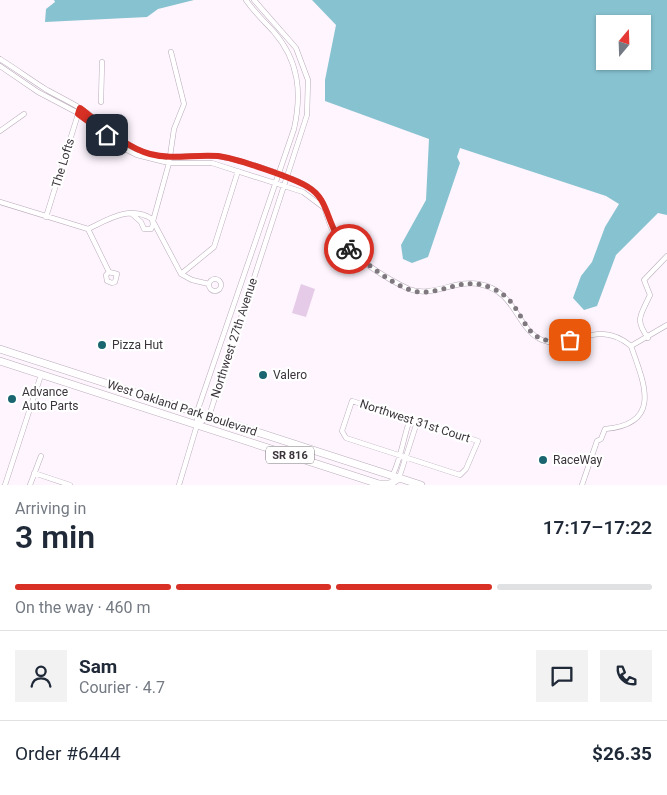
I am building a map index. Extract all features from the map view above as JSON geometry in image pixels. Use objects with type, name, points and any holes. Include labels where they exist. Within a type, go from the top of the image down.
[{"type":"main road","name":"West Oakland Park Boulevard","points":[[0,349],[197,412],[396,479],[421,485]]},
{"type":"main road","name":"West Oakland Park Boulevard","points":[[0,361],[381,485]]},
{"type":"main road","points":[[21,368],[42,363]]},
{"type":"main road","points":[[42,375],[45,370],[57,367]]},
{"type":"main road","points":[[381,485],[390,484],[396,479]]},
{"type":"street","points":[[179,485],[197,425],[197,412],[278,175],[296,118],[299,97],[297,76],[292,59],[282,42],[246,0]]},
{"type":"street","name":"Northwest 27th Avenue","points":[[209,416],[307,115],[308,80],[296,48],[254,0]]},
{"type":"street","points":[[151,229],[169,163],[174,129],[184,104],[171,52]]},
{"type":"street","points":[[0,59],[80,108],[136,148],[150,154],[170,157],[223,157],[302,183],[318,195],[332,230],[342,244],[379,271],[410,289],[420,292],[469,283],[479,284],[497,291],[508,299],[531,332],[544,341],[557,342],[603,333],[622,338],[631,346],[645,388],[643,410],[629,424],[605,429],[601,439],[597,441],[582,485]]},
{"type":"street","points":[[101,102],[102,62]]},
{"type":"street","points":[[0,66],[38,92],[78,114],[129,152],[152,160],[169,163],[208,162],[310,195],[326,211]]},
{"type":"street","points":[[18,78],[21,73]]},
{"type":"street","name":"The Lofts","points":[[46,217],[80,108]]},
{"type":"street","points":[[0,131],[24,114]]},
{"type":"street","points":[[181,274],[214,247],[238,171]]},
{"type":"street","points":[[0,201],[88,230],[116,215],[128,213],[148,217],[153,222],[181,274],[192,280],[209,284]]},
{"type":"street","points":[[141,222],[157,207]]},
{"type":"street","points":[[128,213],[141,222],[144,229],[151,229],[158,233]]},
{"type":"street","points":[[88,230],[108,272]]},
{"type":"street","points":[[648,338],[639,326],[639,319],[650,295],[644,280],[667,256]]},
{"type":"street","points":[[631,346],[648,338],[667,325]]},
{"type":"street","points":[[6,485],[42,375]]},
{"type":"street","name":"Northwest 31st Court","points":[[398,455],[346,438],[342,431],[352,401],[478,441],[466,469],[460,475],[405,457]]},
{"type":"street","points":[[197,425],[209,416]]},
{"type":"street","points":[[396,479],[398,455],[410,419]]},
{"type":"street","points":[[396,479],[417,422]]},
{"type":"street","points":[[398,455],[405,457]]},
{"type":"street","points":[[30,485],[41,456]]},
{"type":"street","points":[[34,473],[70,485]]},
{"type":"shaded area","points":[[301,284],[315,289],[306,317],[292,313]]},
{"type":"water","points":[[54,0],[194,0],[158,9],[147,17],[45,22],[46,9],[55,2]]},
{"type":"water","points":[[312,0],[667,0],[667,215],[658,213],[616,255],[597,306],[584,310],[573,298],[581,276],[592,262],[605,227],[619,204],[606,196],[460,148],[457,157],[460,163],[428,257],[412,263],[403,259],[401,245],[426,200],[429,139],[325,101],[325,80],[336,25]]},
{"type":"way so far","points":[[349,249],[397,283],[420,292],[469,283],[486,286],[508,299],[537,338],[544,341],[557,342],[570,340]]},
{"type":"place","name":"Pizza Hut","points":[[102,345]]},
{"type":"place","name":"Valero","points":[[263,375]]},
{"type":"place","name":"Advance Auto Parts","points":[[12,399]]},
{"type":"place","name":"RaceWay","points":[[543,460]]},
{"type":"route","points":[[107,135],[78,114],[80,108],[143,152],[170,157],[223,157],[302,183],[323,201],[335,236],[349,249]]}]
